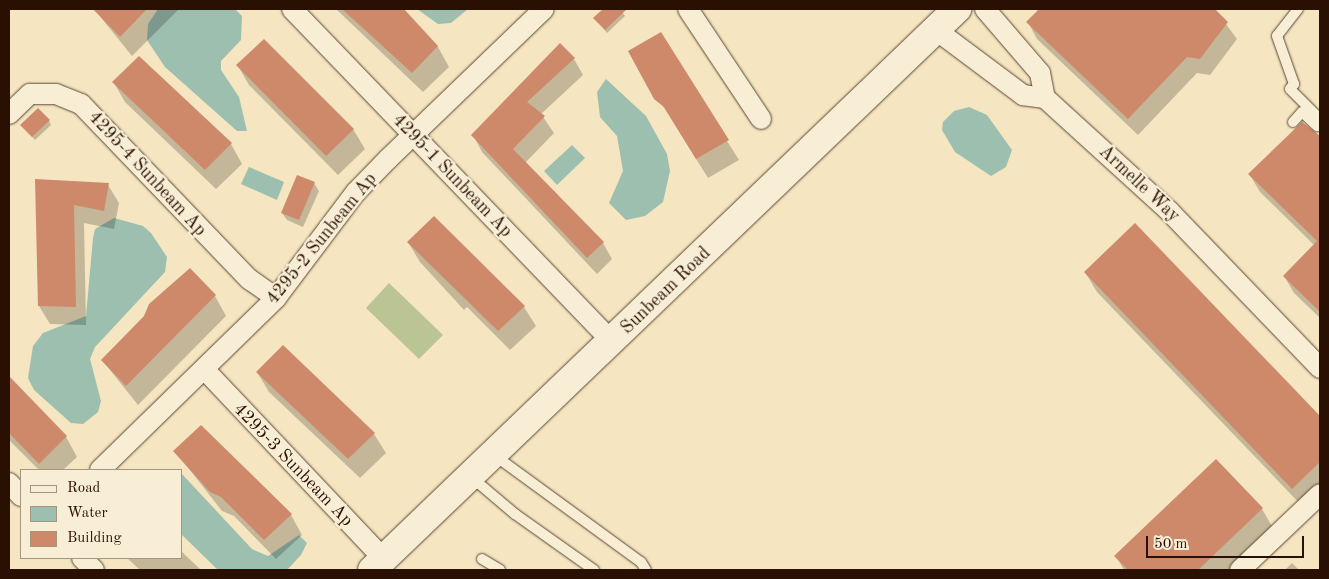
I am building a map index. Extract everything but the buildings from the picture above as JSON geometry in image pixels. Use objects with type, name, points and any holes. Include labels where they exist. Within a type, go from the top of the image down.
[{"type":"street","name":"4295-1 Sunbeam Ap","points":[[292,9],[613,343]]},
{"type":"street","name":"4295-2 Sunbeam Ap","points":[[101,469],[205,370],[276,298],[356,192],[412,135],[544,9]]},
{"type":"street","points":[[688,9],[761,119]]},
{"type":"street","name":"Sunbeam Road","points":[[378,564],[470,475],[613,343],[957,9]]},
{"type":"street","points":[[936,30],[1023,95],[1045,98],[1040,73],[985,9]]},
{"type":"street","name":"4295-4 Sunbeam Ap","points":[[9,114],[30,94],[56,94],[81,104],[221,251],[276,298]]},
{"type":"street","name":"Armelle Way","points":[[1045,98],[1169,211],[1320,368]]},
{"type":"street","name":"4295-3 Sunbeam Ap","points":[[205,370],[378,564]]},
{"type":"street","points":[[9,483],[20,495]]},
{"type":"street","points":[[1240,570],[1320,494]]},
{"type":"street","points":[[83,559],[94,570]]},
{"type":"lane","points":[[1298,9],[1277,36],[1294,84],[1290,89],[1318,124]]},
{"type":"lane","points":[[1293,122],[1302,112],[1318,124]]},
{"type":"lane","points":[[493,454],[641,562],[646,570]]},
{"type":"lane","points":[[470,475],[514,514],[594,570]]},
{"type":"lane","points":[[482,559],[500,570]]},
{"type":"green space","points":[[389,283],[443,335],[419,359],[366,308]]},
{"type":"water","points":[[158,9],[235,9],[242,16],[241,40],[221,61],[221,70],[239,97],[247,131],[237,131],[165,67],[147,40],[148,24]]},
{"type":"water","points":[[417,9],[468,9],[451,23],[438,24]]},
{"type":"water","points":[[606,79],[646,116],[667,154],[670,171],[663,202],[645,216],[626,220],[609,203],[623,171],[617,136],[600,117],[597,92]]},
{"type":"water","points":[[969,107],[987,115],[1012,150],[1006,167],[991,176],[955,152],[942,130],[943,122],[954,111]]},
{"type":"water","points":[[572,145],[585,158],[557,185],[544,171]]},
{"type":"water","points":[[249,167],[284,182],[277,200],[241,184]]},
{"type":"water","points":[[114,218],[143,226],[151,233],[167,257],[165,272],[95,347],[90,359],[101,401],[98,412],[83,424],[71,423],[34,390],[28,378],[33,346],[43,333],[86,316],[95,229]]},
{"type":"water","points":[[182,474],[252,549],[268,556],[299,535],[307,543],[301,555],[287,570],[218,570],[182,535]]}]
